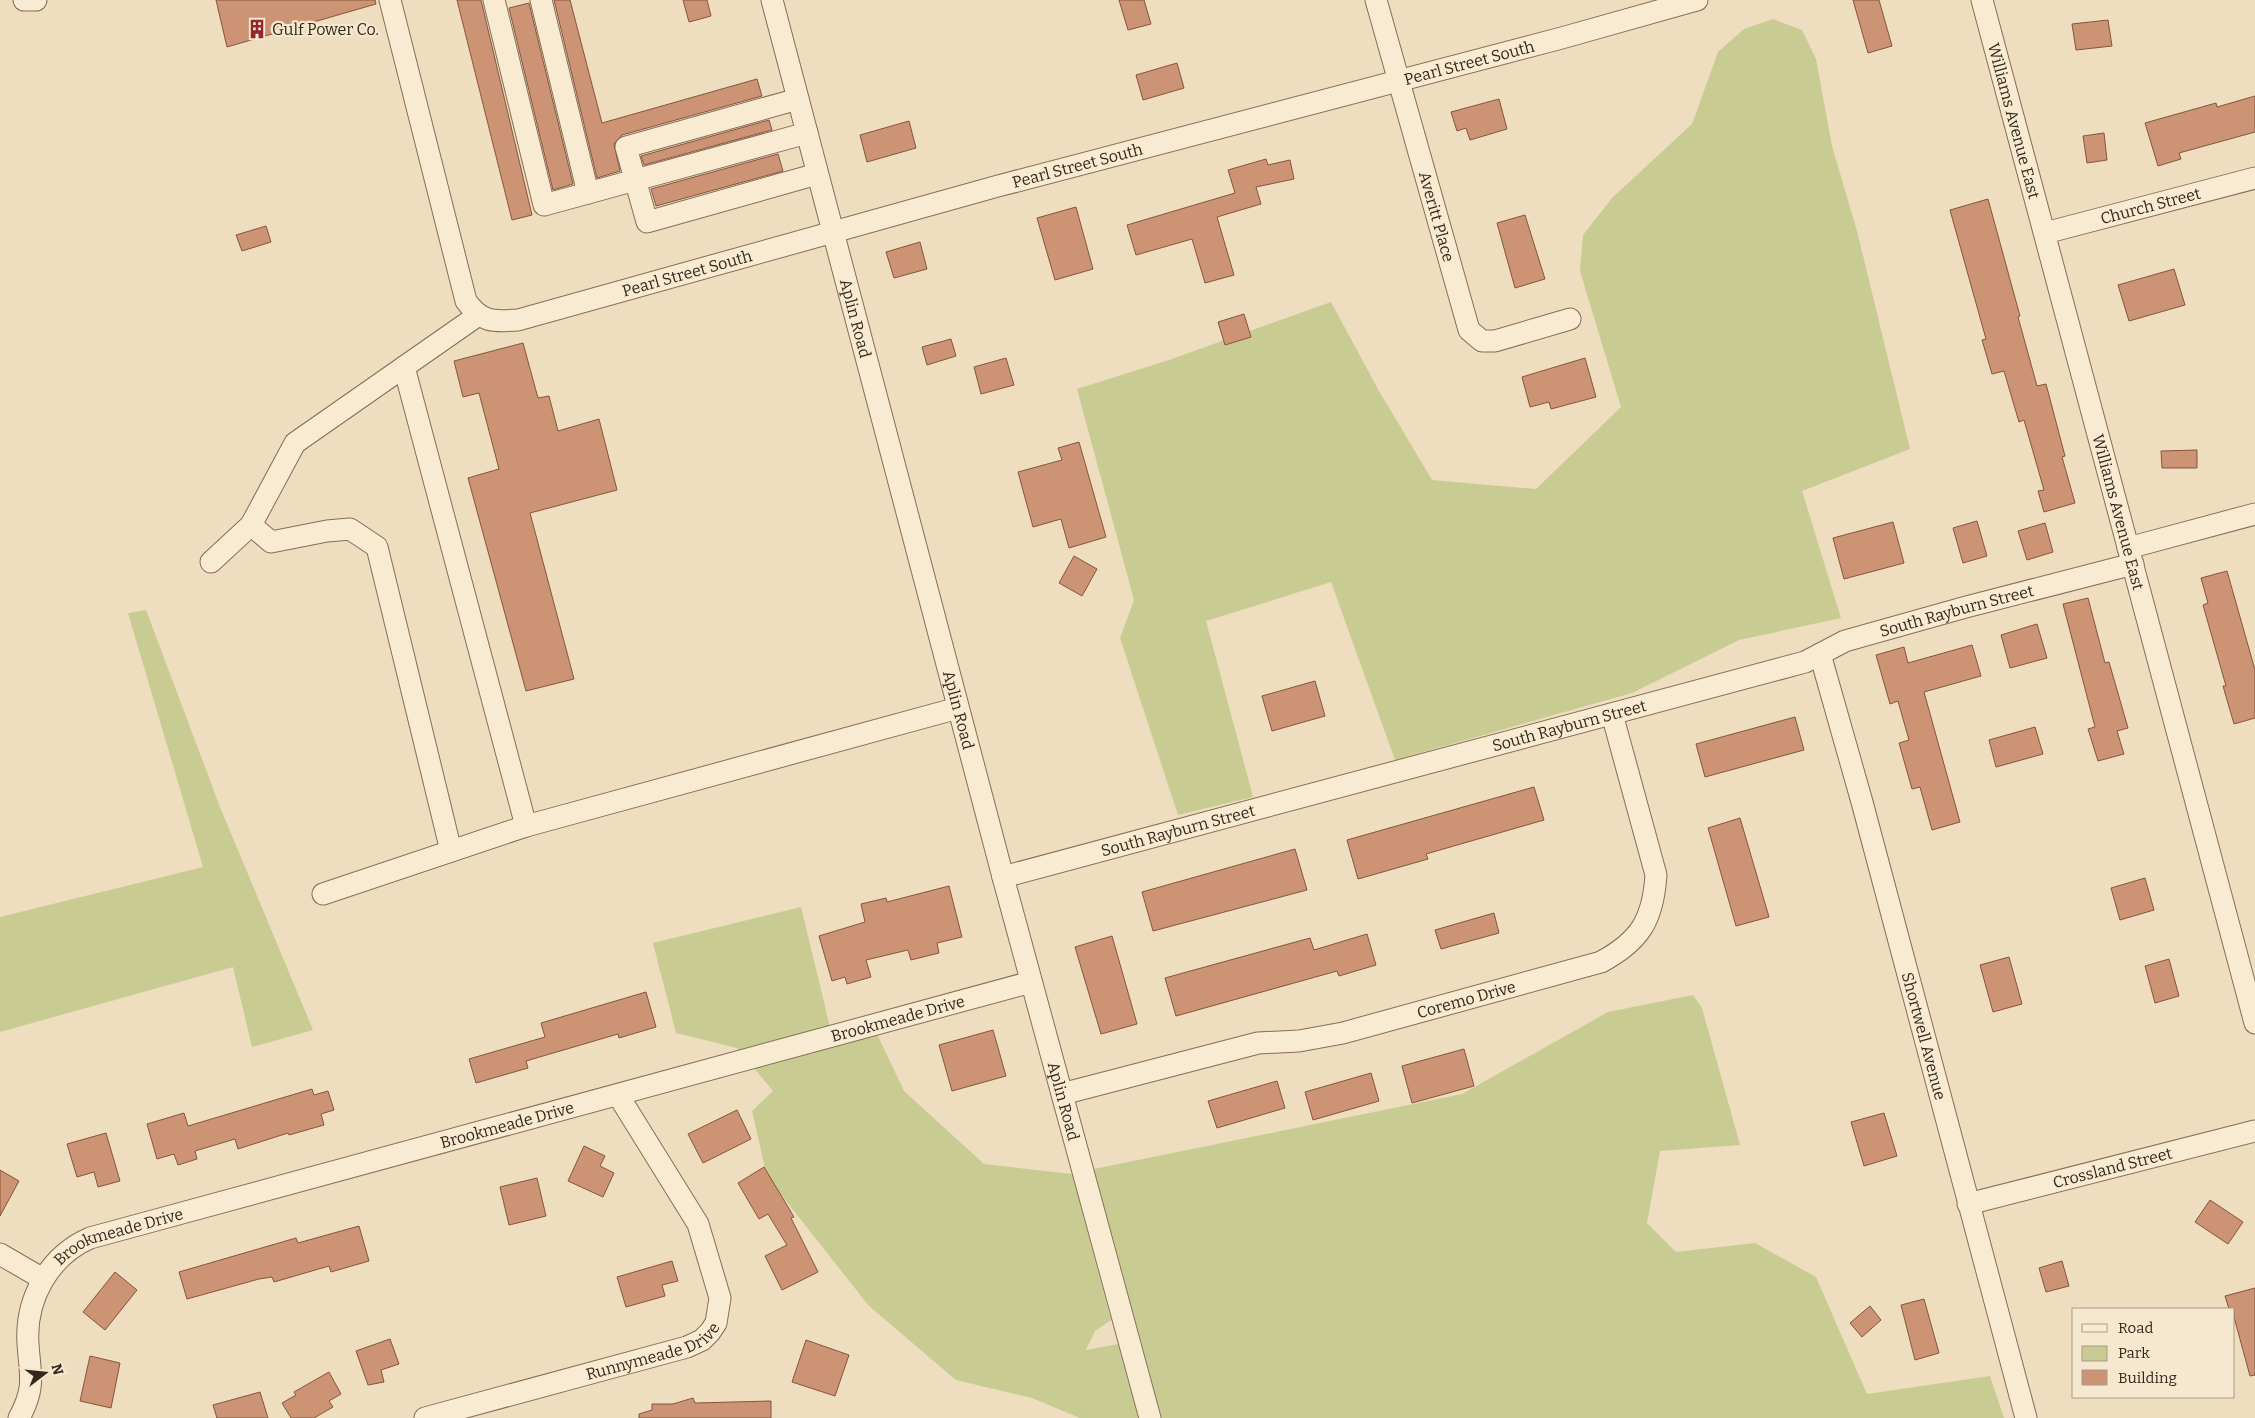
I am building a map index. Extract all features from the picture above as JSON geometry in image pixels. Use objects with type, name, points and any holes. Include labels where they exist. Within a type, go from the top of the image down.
[{"type":"street","points":[[24,0],[36,0]]},
{"type":"street","points":[[212,562],[252,525],[296,443],[404,367],[472,308],[390,0]]},
{"type":"street","points":[[494,0],[544,205],[807,133]]},
{"type":"street","points":[[541,0],[588,193]]},
{"type":"street","name":"Aplin Road","points":[[772,0],[1002,877],[1150,1418]]},
{"type":"street","name":"Averitt Place","points":[[1376,0],[1469,330],[1482,341],[1495,341],[1570,319]]},
{"type":"street","name":"Pearl Street South","points":[[472,308],[497,322],[518,320],[1008,184],[1697,0]]},
{"type":"street","name":"Williams Avenue East","points":[[1982,0],[2255,1023]]},
{"type":"street","points":[[798,99],[626,147],[647,222],[818,174]]},
{"type":"street","name":"Church Street","points":[[2045,234],[2255,178]]},
{"type":"street","points":[[404,367],[526,826]]},
{"type":"street","name":"South Rayburn Street","points":[[1002,877],[1805,662],[1845,641],[1966,607],[2130,556],[2255,514]]},
{"type":"street","points":[[252,525],[271,542],[328,531],[350,529],[377,547],[451,851]]},
{"type":"street","name":"Shortwell Avenue","points":[[1820,654],[1862,802],[2026,1418]]},
{"type":"street","points":[[323,894],[526,826],[958,708]]},
{"type":"street","name":"Coremo Drive","points":[[1062,1094],[1258,1043],[1299,1041],[1343,1033],[1601,962],[1618,953],[1630,943],[1649,916],[1655,894],[1656,875],[1612,714]]},
{"type":"street","name":"Brookmeade Drive","points":[[0,1254],[43,1279],[58,1259],[70,1249],[90,1238],[1031,982]]},
{"type":"street","name":"Runnymeade Drive","points":[[425,1418],[687,1347],[702,1340],[716,1323],[720,1298],[698,1224],[618,1095]]},
{"type":"street","name":"Crossland Street","points":[[1968,1204],[2255,1131]]},
{"type":"street","points":[[19,1418],[29,1396],[31,1383],[32,1370],[28,1345],[29,1315],[33,1300],[43,1279]]},
{"type":"green space","points":[[1773,19],[1802,30],[1816,59],[1832,146],[1857,231],[1910,449],[1802,491],[1841,618],[1739,640],[1632,693],[1395,760],[1331,582],[1206,621],[1253,797],[1178,815],[1120,638],[1134,600],[1077,389],[1169,360],[1331,302],[1379,391],[1432,480],[1536,489],[1621,407],[1580,271],[1583,235],[1612,198],[1692,124],[1718,52],[1744,29]]},
{"type":"green space","points":[[146,610],[220,807],[313,1030],[252,1047],[233,967],[0,1032],[0,917],[203,867],[128,613]]},
{"type":"green space","points":[[801,907],[830,1027],[740,1052],[737,1048],[676,1033],[653,943]]},
{"type":"green space","points":[[1693,995],[1702,1008],[1740,1145],[1660,1151],[1647,1223],[1676,1252],[1755,1243],[1816,1277],[1867,1394],[1990,1376],[2004,1418],[1162,1418],[1094,1169],[1462,1094],[1608,1012]]},
{"type":"green space","points":[[877,1034],[904,1091],[984,1164],[1072,1174],[1111,1320],[1095,1331],[1086,1350],[1118,1344],[1138,1418],[1080,1418],[1032,1398],[956,1380],[869,1306],[767,1177],[752,1111],[773,1091],[754,1068]]},
{"type":"building","name":"Gulf Power Co.","points":[[216,0],[375,0],[376,4],[227,47]]},
{"type":"building","points":[[457,0],[481,0],[532,215],[512,220]]},
{"type":"building","points":[[554,0],[570,0],[602,123],[757,79],[762,96],[622,135],[614,144],[620,171],[597,178]]},
{"type":"building","points":[[683,0],[707,0],[711,16],[689,22]]},
{"type":"building","points":[[1119,0],[1144,0],[1151,24],[1128,30]]},
{"type":"building","points":[[1853,0],[1879,0],[1892,46],[1868,53]]},
{"type":"building","points":[[529,3],[573,184],[553,190],[509,8]]},
{"type":"building","points":[[2108,20],[2112,46],[2076,50],[2072,24]]},
{"type":"building","points":[[1177,63],[1184,88],[1143,100],[1136,75]]},
{"type":"building","points":[[2255,96],[2255,132],[2179,153],[2181,159],[2158,166],[2145,123],[2216,103],[2217,107]]},
{"type":"building","points":[[1499,99],[1507,129],[1470,140],[1466,128],[1457,131],[1451,112]]},
{"type":"building","points":[[769,120],[772,130],[644,165],[641,156]]},
{"type":"building","points":[[909,121],[916,148],[867,162],[860,135]]},
{"type":"building","points":[[2104,133],[2107,160],[2087,163],[2083,136]]},
{"type":"building","points":[[778,154],[783,171],[656,206],[651,189]]},
{"type":"building","points":[[1266,159],[1268,165],[1290,160],[1294,179],[1256,187],[1261,204],[1217,217],[1234,275],[1205,283],[1192,239],[1136,255],[1127,225],[1235,193],[1228,170]]},
{"type":"building","points":[[1988,199],[2037,386],[2046,384],[2065,456],[2062,457],[2075,503],[2044,512],[2038,491],[2044,490],[2024,420],[2019,422],[2004,371],[1992,374],[1982,340],[1986,339],[1950,210]]},
{"type":"building","points":[[1076,207],[1093,269],[1055,280],[1037,218]]},
{"type":"building","points":[[1525,215],[1545,279],[1515,288],[1497,223]]},
{"type":"building","points":[[266,226],[271,242],[242,251],[236,235]]},
{"type":"building","points":[[920,242],[927,269],[894,278],[886,252]]},
{"type":"building","points":[[2174,269],[2185,305],[2129,321],[2118,285]]},
{"type":"building","points":[[1244,314],[1251,337],[1225,345],[1218,322]]},
{"type":"building","points":[[951,339],[956,356],[927,365],[922,347]]},
{"type":"building","points":[[523,343],[538,398],[549,396],[558,431],[599,419],[617,490],[530,513],[574,679],[526,691],[468,478],[499,469],[479,393],[463,397],[454,361]]},
{"type":"building","points":[[1006,358],[1014,385],[981,394],[974,367]]},
{"type":"building","points":[[1585,358],[1596,397],[1551,409],[1549,402],[1530,407],[1522,377]]},
{"type":"building","points":[[1079,442],[1106,537],[1069,548],[1061,519],[1033,527],[1018,472],[1062,460],[1058,448]]},
{"type":"building","points":[[2197,450],[2197,468],[2162,468],[2161,451]]},
{"type":"building","points":[[1977,521],[1987,556],[1963,563],[1953,528]]},
{"type":"building","points":[[1893,522],[1904,563],[1844,579],[1833,538]]},
{"type":"building","points":[[2045,523],[2053,552],[2027,560],[2018,531]]},
{"type":"building","points":[[1074,556],[1097,569],[1082,596],[1059,583]]},
{"type":"building","points":[[2227,571],[2255,670],[2255,718],[2234,724],[2223,686],[2226,686],[2203,605],[2208,603],[2201,578]]},
{"type":"building","points":[[2088,598],[2105,663],[2109,662],[2128,728],[2117,731],[2124,754],[2098,761],[2088,729],[2095,727],[2063,604]]},
{"type":"building","points":[[2037,624],[2047,658],[2010,668],[2001,635]]},
{"type":"building","points":[[1972,645],[1981,676],[1924,692],[1960,822],[1932,830],[1920,787],[1912,789],[1899,743],[1909,740],[1898,701],[1890,704],[1876,655],[1904,647],[1908,663]]},
{"type":"building","points":[[1315,681],[1325,716],[1272,731],[1262,696]]},
{"type":"building","points":[[1795,717],[1804,750],[1705,777],[1696,744]]},
{"type":"building","points":[[2035,727],[2043,754],[1996,767],[1989,740]]},
{"type":"building","points":[[1534,787],[1544,820],[1426,854],[1428,859],[1358,879],[1347,840]]},
{"type":"building","points":[[1740,818],[1769,917],[1736,926],[1708,828]]},
{"type":"building","points":[[1295,849],[1307,890],[1153,931],[1142,892]]},
{"type":"building","points":[[2145,878],[2154,910],[2120,920],[2111,888]]},
{"type":"building","points":[[949,886],[962,937],[937,943],[939,953],[911,960],[908,950],[866,960],[871,977],[847,984],[845,977],[832,981],[819,936],[865,922],[861,904],[886,898],[887,902]]},
{"type":"building","points":[[1494,913],[1499,933],[1441,949],[1435,930]]},
{"type":"building","points":[[1367,934],[1376,965],[1339,976],[1337,971],[1176,1016],[1165,978],[1310,938],[1314,950]]},
{"type":"building","points":[[1112,936],[1137,1024],[1101,1034],[1075,947]]},
{"type":"building","points":[[2009,957],[2022,1004],[1993,1012],[1980,965]]},
{"type":"building","points":[[2169,959],[2179,996],[2155,1003],[2145,966]]},
{"type":"building","points":[[646,992],[656,1027],[619,1038],[618,1034],[526,1061],[528,1068],[476,1083],[469,1059],[545,1037],[541,1023]]},
{"type":"building","points":[[993,1030],[1006,1076],[952,1091],[939,1045]]},
{"type":"building","points":[[1464,1049],[1474,1086],[1412,1103],[1402,1066]]},
{"type":"building","points":[[1371,1073],[1379,1101],[1313,1120],[1305,1092]]},
{"type":"building","points":[[1277,1081],[1285,1108],[1217,1128],[1208,1101]]},
{"type":"building","points":[[312,1089],[314,1095],[328,1091],[334,1110],[321,1114],[324,1125],[289,1135],[288,1133],[238,1149],[235,1139],[195,1151],[197,1159],[178,1165],[174,1154],[157,1159],[147,1124],[184,1113],[188,1126]]},
{"type":"building","points":[[737,1110],[751,1139],[703,1163],[688,1134]]},
{"type":"building","points":[[1884,1113],[1897,1156],[1864,1166],[1851,1122]]},
{"type":"building","points":[[106,1133],[120,1181],[98,1187],[94,1172],[77,1177],[67,1144]]},
{"type":"building","points":[[584,1146],[605,1156],[600,1166],[614,1173],[603,1197],[568,1181]]},
{"type":"building","points":[[764,1167],[794,1217],[791,1218],[818,1272],[782,1290],[765,1256],[787,1245],[768,1214],[759,1219],[738,1183]]},
{"type":"building","points":[[0,1170],[19,1181],[0,1216]]},
{"type":"building","points":[[537,1178],[546,1216],[509,1225],[500,1187]]},
{"type":"building","points":[[2210,1200],[2243,1222],[2228,1244],[2195,1222]]},
{"type":"building","points":[[359,1226],[369,1261],[331,1272],[329,1266],[274,1282],[272,1277],[259,1279],[187,1299],[179,1272],[296,1238],[298,1243]]},
{"type":"building","points":[[672,1261],[678,1281],[662,1285],[665,1296],[626,1307],[617,1277]]},
{"type":"building","points":[[2062,1261],[2069,1286],[2046,1292],[2039,1268]]},
{"type":"building","points":[[115,1272],[137,1290],[105,1330],[83,1312]]},
{"type":"building","points":[[2255,1288],[2255,1375],[2250,1376],[2235,1321],[2235,1308],[2229,1308],[2225,1296]]},
{"type":"building","points":[[1924,1299],[1939,1353],[1915,1360],[1901,1305]]},
{"type":"building","points":[[1870,1306],[1881,1320],[1862,1337],[1850,1323]]},
{"type":"building","points":[[390,1339],[399,1364],[381,1370],[384,1382],[368,1385],[356,1351]]},
{"type":"building","points":[[806,1340],[849,1355],[835,1396],[792,1382]]},
{"type":"building","points":[[90,1356],[120,1363],[111,1408],[80,1401]]},
{"type":"building","points":[[329,1372],[341,1394],[329,1401],[333,1407],[314,1418],[291,1418],[282,1403],[296,1395],[294,1392]]},
{"type":"building","points":[[260,1392],[268,1418],[217,1418],[213,1405]]},
{"type":"building","points":[[693,1398],[695,1403],[771,1401],[771,1418],[639,1418],[639,1414],[652,1410],[652,1404],[673,1404]]},
{"type":"place","name":"Gulf Power Co.","points":[[257,29]]}]
